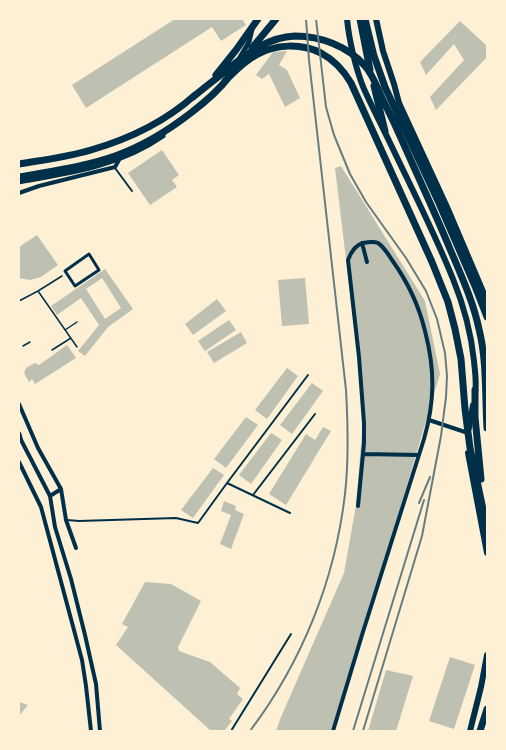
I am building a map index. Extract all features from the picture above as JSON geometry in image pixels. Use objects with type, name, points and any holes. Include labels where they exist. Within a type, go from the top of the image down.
[{"type":"highway","points":[[193,97],[206,86],[221,69],[258,19]]},
{"type":"highway","points":[[226,81],[276,19]]},
{"type":"highway","points":[[360,19],[368,62],[385,131]]},
{"type":"highway","points":[[365,19],[374,56],[385,87],[476,286],[487,317]]},
{"type":"highway","points":[[19,164],[76,154],[107,146],[134,135],[161,120],[193,97],[243,57],[267,42],[286,37],[313,38],[327,41],[350,53],[365,66],[377,86],[454,258],[473,306],[483,349],[487,428]]},
{"type":"highway","points":[[19,177],[92,163],[115,156],[156,137],[182,120],[207,99],[247,60],[265,50],[276,47],[295,46],[313,50],[326,56],[346,74],[351,83],[432,262],[448,302],[456,329],[461,359],[470,448],[487,528]]},
{"type":"highway","points":[[475,390],[475,417],[478,455],[487,521]]},
{"type":"highway","points":[[480,731],[487,709]]},
{"type":"main road","points":[[347,19],[360,77],[365,90],[432,229],[466,314],[470,331],[476,377],[468,433],[468,452],[487,554]]},
{"type":"main road","points":[[376,19],[383,51],[399,103],[447,207],[487,300]]},
{"type":"main road","points":[[470,731],[481,688],[487,654]]},
{"type":"street","points":[[19,182],[81,170],[119,160],[154,142],[192,117],[222,87],[249,42],[254,19]]},
{"type":"street","points":[[19,193],[39,186],[115,166],[119,160]]},
{"type":"street","points":[[333,731],[419,455],[431,408],[432,369],[421,317],[415,301],[397,268],[383,248],[374,242],[362,243],[350,253],[348,260],[359,357],[364,423],[363,454],[358,506]]},
{"type":"street","points":[[362,243],[367,262]]},
{"type":"street","points":[[90,254],[99,270],[75,286],[67,274],[65,271],[90,254]]},
{"type":"street","points":[[19,404],[38,448],[61,489],[66,520],[76,548]]},
{"type":"street","points":[[429,420],[468,433]]},
{"type":"street","points":[[19,436],[50,496],[56,527],[69,572],[96,684],[100,731]]},
{"type":"street","points":[[363,454],[419,455]]},
{"type":"street","points":[[19,462],[41,507],[82,660],[91,731]]},
{"type":"street","points":[[50,496],[61,489]]},
{"type":"street","points":[[59,575],[69,572]]},
{"type":"lane","points":[[115,166],[132,191]]},
{"type":"lane","points":[[66,520],[79,521],[176,518],[198,523],[308,375]]},
{"type":"lane","points":[[254,495],[315,414]]},
{"type":"lane","points":[[227,483],[290,512]]},
{"type":"lane","points":[[232,731],[291,634]]},
{"type":"path","points":[[19,301],[67,274]]},
{"type":"path","points":[[38,291],[77,347]]},
{"type":"path","points":[[65,330],[77,322]]},
{"type":"path","points":[[52,350],[70,338]]},
{"type":"path","points":[[23,346],[30,342]]},
{"type":"building","points":[[175,19],[242,19],[246,25],[221,41],[212,27],[86,108],[72,85]]},
{"type":"building","points":[[460,21],[487,46],[487,57],[436,110],[430,97],[464,60],[454,44],[426,75],[420,62]]},
{"type":"building","points":[[287,51],[279,65],[287,70],[300,98],[285,107],[269,74],[262,79],[256,75],[273,52]]},
{"type":"building","points":[[162,150],[179,175],[172,180],[177,187],[150,205],[128,173]]},
{"type":"building","points":[[341,166],[425,301],[440,374],[334,731],[276,731],[344,573],[356,505],[364,409],[335,168]]},
{"type":"building","points":[[37,235],[58,265],[41,277],[30,280],[19,278],[19,247]]},
{"type":"building","points":[[105,269],[133,309],[108,327],[85,356],[78,351],[99,325],[81,298],[57,315],[51,306]],"holes":[[[102,278],[121,308],[105,319],[86,289]]]},
{"type":"building","points":[[305,278],[309,324],[282,326],[278,280]]},
{"type":"building","points":[[217,299],[226,311],[193,335],[185,324]]},
{"type":"building","points":[[229,320],[236,330],[205,351],[198,341]]},
{"type":"building","points":[[241,332],[247,343],[214,363],[207,352]]},
{"type":"building","points":[[67,345],[76,358],[35,384],[32,379],[29,382],[24,373],[26,368],[35,363],[39,365]]},
{"type":"building","points":[[287,368],[298,376],[267,419],[255,410]]},
{"type":"building","points":[[312,383],[323,391],[292,434],[280,425]]},
{"type":"building","points":[[246,417],[258,425],[226,468],[214,459]]},
{"type":"building","points":[[323,427],[331,431],[286,505],[269,494],[306,434],[315,440]]},
{"type":"building","points":[[271,433],[282,440],[251,484],[239,475]]},
{"type":"building","points":[[213,468],[224,475],[193,518],[181,510]]},
{"type":"building","points":[[224,501],[236,506],[235,510],[244,514],[231,549],[220,544],[231,515],[221,511]]},
{"type":"building","points":[[145,582],[171,584],[201,601],[178,647],[179,651],[210,662],[240,688],[237,694],[243,699],[229,719],[232,721],[225,731],[211,731],[116,645],[128,627],[122,624]]},
{"type":"building","points":[[450,657],[475,665],[454,729],[429,721]]},
{"type":"building","points":[[386,670],[413,676],[396,731],[368,731]]},
{"type":"building","points":[[19,702],[28,705],[19,716]]},
{"type":"railway","points":[[250,731],[269,705],[285,677],[313,619],[333,558],[345,494],[348,442],[346,390],[309,60],[306,19]]},
{"type":"railway","points":[[316,19],[326,107],[334,135],[350,174],[366,202],[406,258],[426,291],[437,319],[445,353],[447,376],[441,436],[422,536],[363,731]]},
{"type":"railway","points":[[419,503],[430,477]]},
{"type":"railway","points":[[353,731],[424,500]]}]
